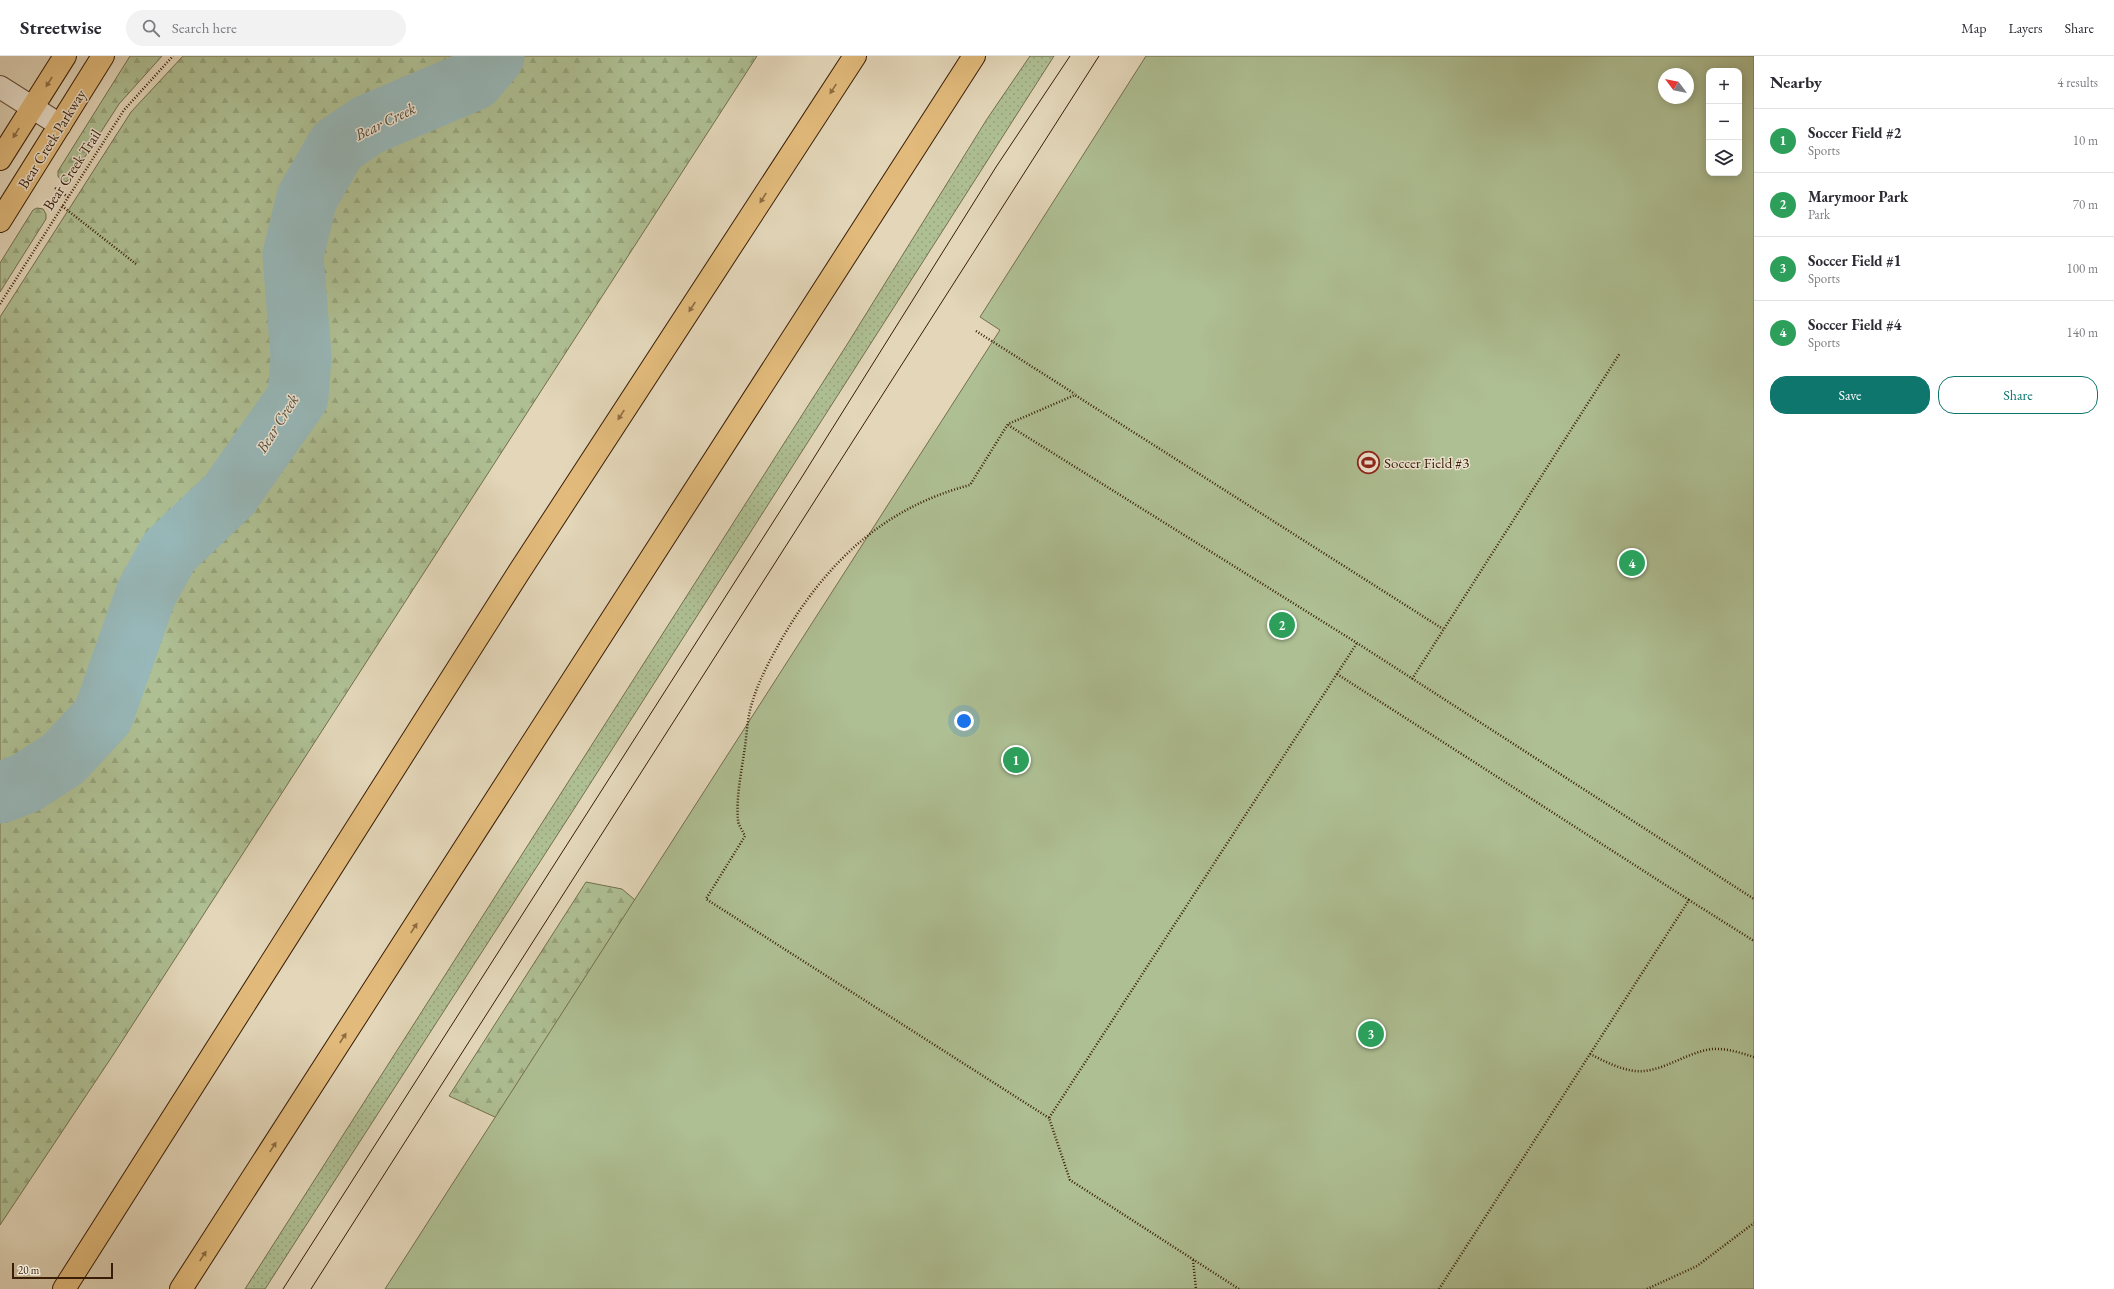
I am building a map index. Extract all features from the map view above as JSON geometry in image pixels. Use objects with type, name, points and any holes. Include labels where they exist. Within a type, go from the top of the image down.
[{"type":"main road","points":[[0,159],[65,56]]},
{"type":"main road","name":"Bear Creek Parkway","points":[[0,221],[104,56]]},
{"type":"main road","points":[[64,1289],[519,572],[855,56]]},
{"type":"main road","points":[[181,1289],[974,56]]},
{"type":"street","points":[[0,87],[60,125]]},
{"type":"path","name":"Bear Creek Trail","points":[[0,304],[124,110],[173,56]]},
{"type":"path","points":[[53,187],[68,197]]},
{"type":"path","points":[[62,206],[136,264]]},
{"type":"path","points":[[976,331],[1444,629]]},
{"type":"path","points":[[1412,679],[1620,353]]},
{"type":"path","points":[[1075,395],[1008,424],[970,485],[944,492],[896,514],[855,544],[826,574],[797,612],[774,655],[753,700],[741,775],[738,821],[746,836],[706,899],[1049,1118],[1070,1180],[1239,1289]]},
{"type":"path","points":[[1008,424],[1358,643],[1754,899]]},
{"type":"path","points":[[1049,1118],[1358,643]]},
{"type":"path","points":[[1337,674],[1754,941]]},
{"type":"path","points":[[1439,1289],[1688,900]]},
{"type":"path","points":[[1590,1054],[1616,1067],[1644,1071],[1712,1049],[1730,1050],[1754,1057]]},
{"type":"path","points":[[1647,1289],[1697,1266],[1754,1223]]},
{"type":"path","points":[[1193,1260],[1196,1289]]},
{"type":"green space","points":[[130,56],[162,56],[119,104],[72,177],[66,182],[61,181],[58,176],[58,171]]},
{"type":"green space","points":[[183,56],[757,56],[113,1055],[0,1225],[0,317],[131,112]]},
{"type":"green space","points":[[1030,56],[1054,56],[581,798],[265,1289],[245,1289],[848,343],[987,119]]},
{"type":"green space","points":[[1146,56],[1754,56],[1754,1289],[385,1289],[1000,330],[980,317]]},
{"type":"green space","points":[[37,208],[43,209],[46,214],[46,219],[0,292],[0,263],[33,210]]},
{"type":"green space","points":[[586,882],[622,889],[660,921],[554,1144],[449,1096]]},
{"type":"waterway","name":"Bear Creek","points":[[0,793],[26,783],[63,759],[103,716],[146,594],[169,552],[229,495],[298,397],[301,356],[293,255],[307,198],[337,146],[368,125],[474,80],[494,56]]},
{"type":"tram line","points":[[283,1289],[800,480],[996,167],[1070,56]]},
{"type":"tram line","points":[[311,1289],[1099,56]]},
{"type":"place","name":"Soccer Field #3","points":[[1369,463]]},
{"type":"place","name":"Soccer Field #4","points":[[1632,563]]},
{"type":"place","name":"Marymoor Park","points":[[1282,625]]},
{"type":"place","name":"Soccer Field #2","points":[[1016,760]]},
{"type":"place","name":"Soccer Field #1","points":[[1371,1034]]}]
